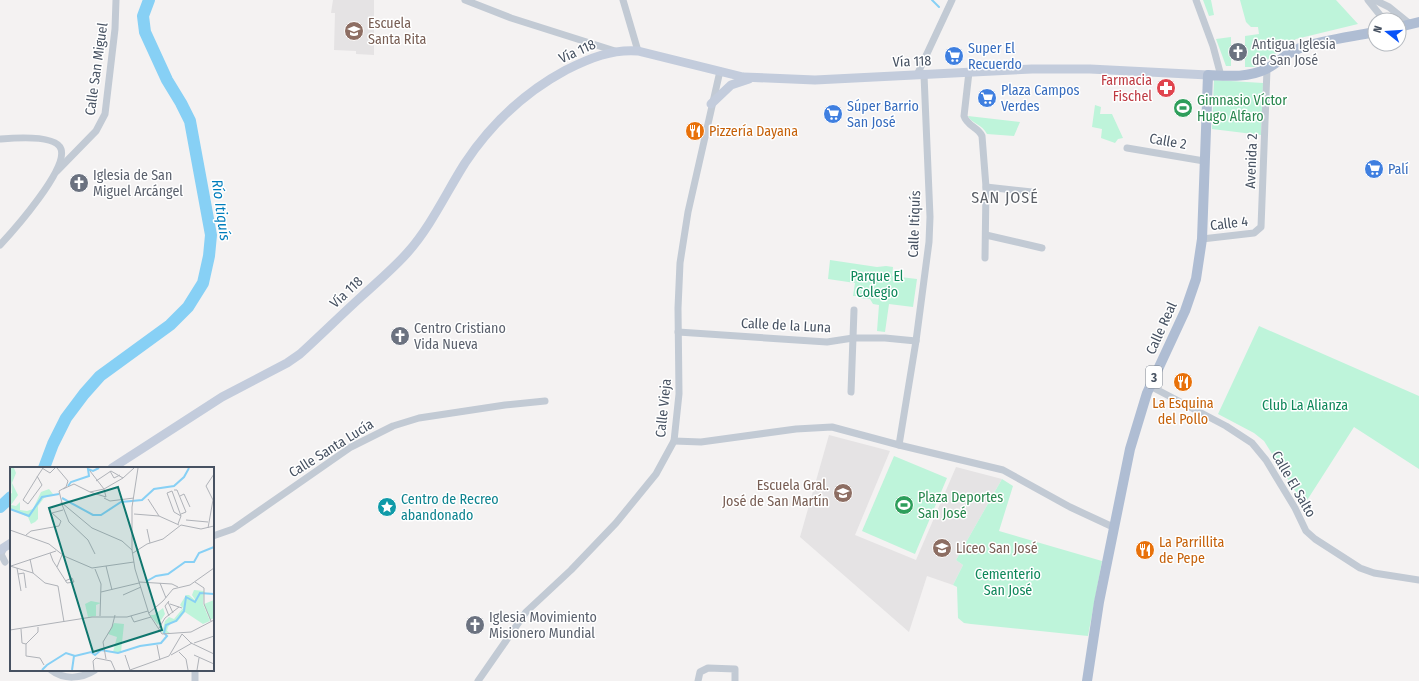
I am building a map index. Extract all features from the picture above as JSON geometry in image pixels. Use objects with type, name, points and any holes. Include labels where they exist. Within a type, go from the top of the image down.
[{"type":"main road","points":[[1208,75],[1248,75],[1267,69],[1288,53],[1299,48],[1316,43],[1367,33]]},
{"type":"main road","name":"Vía 118","points":[[114,467],[222,397],[287,363],[300,354],[407,253],[426,229],[473,151],[504,115],[528,94],[557,75],[599,55],[615,51],[638,51],[754,78],[815,80],[1032,69],[1208,75]]},
{"type":"main road","name":"Calle Real","points":[[1087,681],[1113,527],[1130,449],[1150,386],[1185,311],[1196,278],[1202,239],[1208,75]]},
{"type":"main road","points":[[712,104],[731,86],[754,78]]},
{"type":"street","name":"Calle San Miguel","points":[[57,171],[96,131],[105,114],[116,29],[116,0]]},
{"type":"street","points":[[465,0],[510,18],[615,51]]},
{"type":"street","points":[[623,0],[638,51]]},
{"type":"street","points":[[921,75],[952,0]]},
{"type":"street","points":[[1196,0],[1213,46],[1221,76]]},
{"type":"street","points":[[1368,0],[1378,12]]},
{"type":"street","points":[[1376,0],[1414,23]]},
{"type":"street","name":"Avenida 2","points":[[1259,230],[1262,224],[1267,69]]},
{"type":"street","name":"Calle Vieja","points":[[478,681],[492,662],[513,628],[526,612],[571,570],[616,523],[656,474],[674,441],[679,394],[678,332],[680,263],[684,236],[720,71]]},
{"type":"street","points":[[969,72],[964,116],[965,120],[980,131],[982,136],[986,187],[985,258]]},
{"type":"street","name":"Calle Itiquís","points":[[899,445],[916,341],[930,217],[921,75]]},
{"type":"street","points":[[0,139],[35,138],[57,143],[61,148],[62,153],[57,171],[26,215],[0,245]]},
{"type":"street","name":"Calle 2","points":[[1127,148],[1204,161]]},
{"type":"street","points":[[986,187],[1032,192]]},
{"type":"street","name":"Calle 4","points":[[1202,239],[1254,233],[1259,230]]},
{"type":"street","points":[[986,235],[1042,248]]},
{"type":"street","points":[[851,392],[854,310]]},
{"type":"street","name":"Calle de la Luna","points":[[678,332],[827,342],[853,338],[885,338],[916,341]]},
{"type":"street","name":"Calle El Salto","points":[[1150,386],[1232,430],[1252,443],[1266,460],[1295,508],[1306,531],[1315,539],[1360,568],[1374,573],[1419,580]]},
{"type":"street","name":"Calle Santa Lucía","points":[[214,536],[233,529],[351,447],[393,426],[419,418],[504,405],[545,401]]},
{"type":"street","points":[[674,441],[701,442],[796,429],[832,426],[899,445],[1002,470],[1070,507],[1113,527]]},
{"type":"street","points":[[5,547],[1,554],[5,562]]},
{"type":"street","points":[[698,681],[700,672],[708,668],[735,669],[735,681]]},
{"type":"street","points":[[54,671],[70,677],[85,676],[93,671]]},
{"type":"shaded area","name":"Escuela Santa Rita","points":[[333,0],[374,0],[374,55],[356,54],[356,51],[334,50],[335,13],[331,13]]},
{"type":"shaded area","points":[[829,435],[890,451],[855,535],[916,560],[956,467],[1002,479],[956,560],[963,565],[953,585],[927,576],[909,632],[800,537]]},
{"type":"green space","points":[[1203,0],[1211,0],[1214,15],[1209,16]]},
{"type":"green space","points":[[1240,0],[1336,0],[1358,24],[1296,39],[1260,65],[1245,67],[1245,36],[1259,34],[1258,27],[1251,27],[1246,22]]},
{"type":"green space","points":[[1231,37],[1231,66],[1226,66],[1216,39]]},
{"type":"green space","points":[[1214,80],[1263,83],[1261,135],[1212,129]]},
{"type":"green space","points":[[1095,105],[1101,107],[1100,114],[1112,114],[1123,138],[1118,139],[1115,143],[1101,138],[1102,129],[1092,127]]},
{"type":"green space","points":[[968,116],[1020,122],[1014,136],[987,134]]},
{"type":"green space","name":"Parque El Colegio","points":[[830,260],[877,267],[893,267],[892,276],[917,279],[913,307],[889,304],[885,332],[877,331],[879,305],[873,304],[870,299],[859,298],[860,296],[853,296],[855,283],[828,279]]},
{"type":"green space","name":"Club La Alianza","points":[[1259,326],[1419,396],[1419,469],[1354,427],[1304,505],[1264,441],[1254,433],[1218,414]]},
{"type":"green space","name":"Plaza Deportes San José","points":[[894,456],[947,478],[915,554],[862,531]]},
{"type":"green space","name":"Cementerio San José","points":[[1002,479],[1013,486],[999,531],[1102,561],[1088,636],[971,624],[964,623],[958,618],[957,587],[953,585],[963,565],[956,560]]},
{"type":"waterway","name":"Río Itiquís","points":[[44,467],[53,444],[66,418],[84,394],[100,376],[170,325],[188,307],[203,283],[209,256],[211,235],[190,121],[167,80],[145,32],[143,16],[149,0]]},
{"type":"waterway","points":[[932,0],[939,7]]},
{"type":"waterway","name":"Río Itiquís","points":[[0,507],[10,498]]},
{"type":"place","name":"Escuela Santa Rita","points":[[354,31]]},
{"type":"place","name":"Antigua Iglesia de San José","points":[[1238,52]]},
{"type":"place","name":"Super El Recuerdo","points":[[954,56]]},
{"type":"place","name":"Farmacia Fischel","points":[[1166,88]]},
{"type":"place","name":"Plaza Campos Verdes","points":[[987,98]]},
{"type":"place","name":"Gimnasio Víctor Hugo Alfaro","points":[[1183,108]]},
{"type":"place","name":"Súper Barrio San José","points":[[833,114]]},
{"type":"place","name":"Pizzería Dayana","points":[[695,131]]},
{"type":"place","name":"Palí","points":[[1374,169]]},
{"type":"place","name":"Iglesia de San Miguel Arcángel","points":[[79,183]]},
{"type":"place","name":"Centro Cristiano Vida Nueva","points":[[400,336]]},
{"type":"place","name":"La Esquina del Pollo","points":[[1183,382]]},
{"type":"place","name":"Escuela Gral. José de San Martín","points":[[843,493]]},
{"type":"place","name":"Plaza Deportes San José","points":[[904,505]]},
{"type":"place","name":"Centro de Recreo abandonado","points":[[387,507]]},
{"type":"place","name":"Liceo San José","points":[[942,548]]},
{"type":"place","name":"La Parrillita de Pepe","points":[[1145,550]]},
{"type":"place","name":"Iglesia Movimiento Misionero Mundial","points":[[475,625]]},
{"type":"district","name":"SAN JOSÉ","points":[[1005,197]]}]
